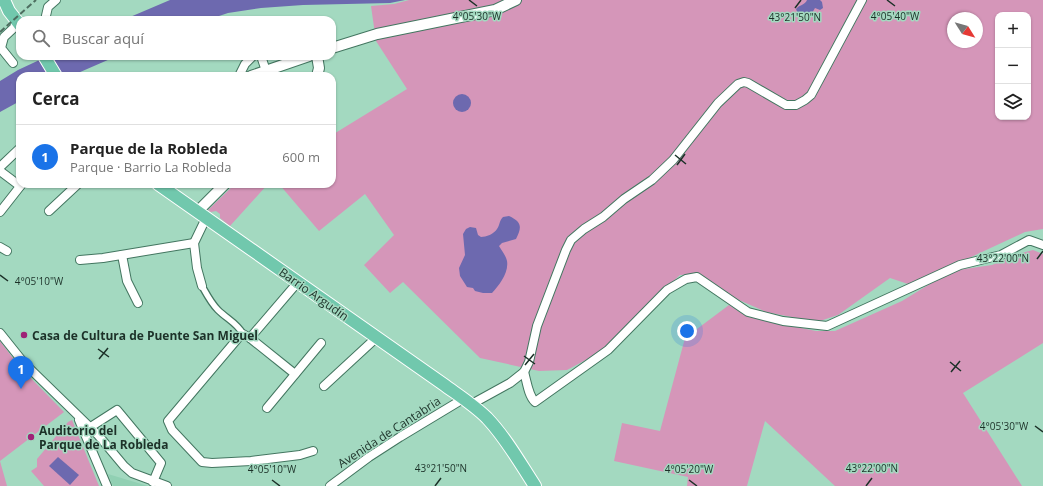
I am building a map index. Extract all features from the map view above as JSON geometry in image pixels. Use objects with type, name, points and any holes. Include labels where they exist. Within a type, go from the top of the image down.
[{"type":"main road","points":[[4,0],[5,7],[16,19]]},
{"type":"main road","points":[[46,60],[54,72]]},
{"type":"main road","name":"Barrio Argudín","points":[[164,188],[481,413],[492,424],[507,444],[535,486]]},
{"type":"street","points":[[46,16],[48,6],[56,0]]},
{"type":"street","points":[[336,47],[377,34],[495,10],[516,0]]},
{"type":"street","points":[[862,0],[811,95],[805,100],[796,105],[786,105],[748,83],[744,82],[738,84],[718,103],[673,160],[652,180],[624,199],[603,217],[584,229],[571,240],[538,326],[529,362],[524,372],[532,399],[536,402],[608,350],[667,290],[686,279],[697,277],[748,312],[783,321],[827,326],[960,265],[1001,255],[1029,240],[1043,245]]},
{"type":"street","points":[[13,64],[0,48],[4,37],[16,27]]},
{"type":"street","points":[[241,72],[249,60]]},
{"type":"street","points":[[262,60],[266,71]]},
{"type":"street","points":[[263,72],[297,60]]},
{"type":"street","points":[[317,60],[318,72]]},
{"type":"street","points":[[0,166],[16,152]]},
{"type":"street","points":[[0,171],[16,182]]},
{"type":"street","points":[[0,212],[19,188]]},
{"type":"street","points":[[49,211],[74,188]]},
{"type":"street","points":[[222,188],[202,215],[194,243],[196,268],[202,286],[218,311],[239,326],[247,336],[295,374]]},
{"type":"street","points":[[80,260],[194,243]]},
{"type":"street","points":[[122,254],[127,281],[138,303]]},
{"type":"street","points":[[298,282],[247,336],[238,337],[168,421],[172,430],[202,462],[212,463],[251,461],[300,455],[313,451]]},
{"type":"street","points":[[0,332],[24,363],[132,473],[167,486]]},
{"type":"street","points":[[324,386],[376,338]]},
{"type":"street","points":[[267,408],[321,343]]},
{"type":"street","name":"Avenida de Cantabria","points":[[330,486],[375,453],[467,402],[510,383],[524,372]]},
{"type":"street","points":[[89,428],[117,410],[161,463],[153,482]]},
{"type":"street","points":[[78,418],[107,486]]},
{"type":"street","points":[[97,462],[98,449],[101,440]]},
{"type":"shaded area","points":[[170,0],[405,0],[390,3],[303,5],[261,8],[228,13],[219,16],[132,16]]},
{"type":"shaded area","points":[[409,0],[1043,0],[1043,229],[1025,232],[911,285],[890,278],[838,315],[817,322],[766,312],[723,293],[699,274],[680,275],[618,336],[595,355],[567,370],[539,371],[480,358],[403,282],[390,293],[364,265],[394,235],[365,194],[319,231],[282,188],[336,188],[336,133],[407,89],[376,41],[371,6],[394,4]]},
{"type":"shaded area","points":[[807,0],[820,0],[823,8],[820,10],[815,8],[808,16],[798,14],[796,9]]},
{"type":"shaded area","points":[[39,60],[108,60],[80,72],[16,72],[16,103],[0,112],[0,81],[18,70]]},
{"type":"shaded area","points":[[462,94],[468,97],[471,103],[468,109],[462,112],[456,109],[453,103],[456,97]]},
{"type":"shaded area","points":[[231,188],[264,188],[230,226],[220,218],[220,214],[216,211],[211,212],[208,210]]},
{"type":"shaded area","points":[[509,216],[519,223],[520,228],[516,239],[502,243],[499,246],[507,261],[503,278],[492,293],[483,293],[467,287],[460,276],[459,268],[465,255],[463,234],[466,229],[470,227],[476,228],[478,235],[481,237],[487,236],[496,231],[503,217]]},
{"type":"shaded area","points":[[1033,250],[1043,254],[1043,343],[963,393],[1022,486],[835,486],[765,421],[747,486],[687,486],[688,477],[614,461],[622,423],[660,431],[685,338],[729,305],[748,317],[816,331],[835,331],[902,301],[951,271],[992,265],[1018,254]]},
{"type":"shaded area","points":[[0,341],[19,366],[64,412],[0,461]]},
{"type":"shaded area","points":[[72,420],[99,486],[44,486],[31,471],[37,467],[37,459],[68,422]]},
{"type":"shaded area","points":[[58,457],[79,475],[70,485],[49,466]]},
{"type":"shaded area","points":[[0,461],[7,486],[0,486]]},
{"type":"shaded area","points":[[108,474],[148,486],[113,486]]},
{"type":"railway","points":[[18,16],[36,0]]},
{"type":"railway","points":[[0,32],[16,18]]},
{"type":"place","name":"Casa de Cultura de Puente San Miguel","points":[[24,335]]},
{"type":"place","name":"Parque de la Robleda","points":[[21,389]]},
{"type":"place","name":"Auditorio del Parque de La Robleda","points":[[31,437]]}]
